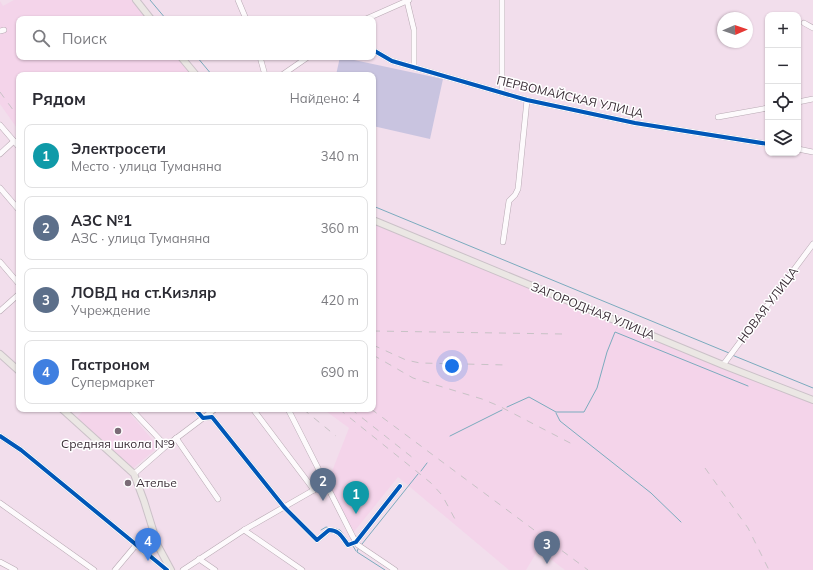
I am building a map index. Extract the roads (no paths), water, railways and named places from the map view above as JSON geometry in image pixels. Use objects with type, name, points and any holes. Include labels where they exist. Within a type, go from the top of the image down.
[{"type":"main road","points":[[136,0],[149,16]]},
{"type":"main road","points":[[184,60],[194,72]]},
{"type":"main road","name":"ЗАГОРОДНАЯ УЛИЦА","points":[[376,221],[723,365],[813,400]]},
{"type":"main road","points":[[0,354],[16,368]]},
{"type":"main road","points":[[65,412],[134,474],[144,500],[158,546],[171,570]]},
{"type":"street","points":[[238,0],[245,16]]},
{"type":"street","points":[[371,16],[408,0],[414,30],[414,67]]},
{"type":"street","points":[[502,0],[502,93]]},
{"type":"street","points":[[804,22],[813,28]]},
{"type":"street","name":"ПЕРВОМАЙСКАЯ УЛИЦА","points":[[376,52],[392,60],[527,100],[635,122],[765,144]]},
{"type":"street","points":[[261,60],[265,72]]},
{"type":"street","points":[[286,72],[304,60]]},
{"type":"street","points":[[801,101],[813,99]]},
{"type":"street","points":[[503,242],[509,200],[515,195],[518,189],[527,100]]},
{"type":"street","points":[[718,117],[765,109]]},
{"type":"street","points":[[0,125],[14,142],[0,154]]},
{"type":"street","points":[[801,150],[813,152]]},
{"type":"street","points":[[0,188],[16,207]]},
{"type":"street","name":"НОВАЯ УЛИЦА","points":[[723,365],[813,244]]},
{"type":"street","points":[[0,262],[16,281]]},
{"type":"street","points":[[0,311],[16,297]]},
{"type":"street","points":[[134,412],[166,446]]},
{"type":"street","points":[[198,412],[203,418]]},
{"type":"street","points":[[134,474],[166,446],[210,412]]},
{"type":"street","points":[[255,412],[314,490]]},
{"type":"street","points":[[290,412],[358,546],[396,570]]},
{"type":"street","points":[[203,418],[212,417],[284,507],[317,540],[329,530],[334,530],[338,532],[348,545],[356,542],[400,486]]},
{"type":"street","points":[[0,436],[21,450],[167,570]]},
{"type":"street","points":[[176,438],[218,499]]},
{"type":"street","points":[[183,570],[244,530],[326,483]]},
{"type":"street","points":[[0,503],[94,570]]},
{"type":"street","points":[[244,530],[302,570]]},
{"type":"street","points":[[115,570],[136,545]]},
{"type":"street","points":[[200,559],[216,570]]},
{"type":"street","points":[[0,562],[15,570]]},
{"type":"waterway","points":[[150,0],[163,16]]},
{"type":"waterway","points":[[200,60],[210,72]]},
{"type":"waterway","points":[[376,207],[729,353]]},
{"type":"waterway","points":[[507,407],[529,397],[556,412],[584,412],[597,388],[607,352],[615,332],[748,386]]},
{"type":"waterway","points":[[732,355],[813,388]]},
{"type":"waterway","points":[[450,436],[502,410]]},
{"type":"waterway","points":[[556,413],[560,421],[651,493],[681,522]]},
{"type":"waterway","points":[[421,471],[427,463]]},
{"type":"waterway","points":[[362,544],[418,474]]},
{"type":"waterway","points":[[321,530],[326,527],[330,528]]},
{"type":"waterway","points":[[336,529],[340,530],[349,542]]},
{"type":"waterway","points":[[353,546],[356,551]]},
{"type":"waterway","points":[[358,549],[357,552],[385,570]]},
{"type":"railway","points":[[0,92],[16,114]]},
{"type":"railway","points":[[376,331],[562,334]]},
{"type":"railway","points":[[376,346],[406,360],[420,363],[507,365]]},
{"type":"railway","points":[[376,357],[413,378],[482,399],[499,406],[574,445]]},
{"type":"railway","points":[[307,412],[336,436]]},
{"type":"railway","points":[[343,412],[431,483],[442,495],[456,521]]},
{"type":"railway","points":[[355,412],[413,458]]},
{"type":"railway","points":[[375,412],[588,570]]},
{"type":"railway","points":[[705,468],[748,528],[769,570]]},
{"type":"place","name":"Средняя школа №9","points":[[118,431]]},
{"type":"place","name":"Ателье","points":[[128,483]]},
{"type":"place","name":"АЗС №1","points":[[323,501]]},
{"type":"place","name":"Электросети","points":[[356,514]]},
{"type":"place","name":"Гастроном","points":[[148,561]]},
{"type":"place","name":"ЛОВД на ст.Кизляр","points":[[547,564]]}]
